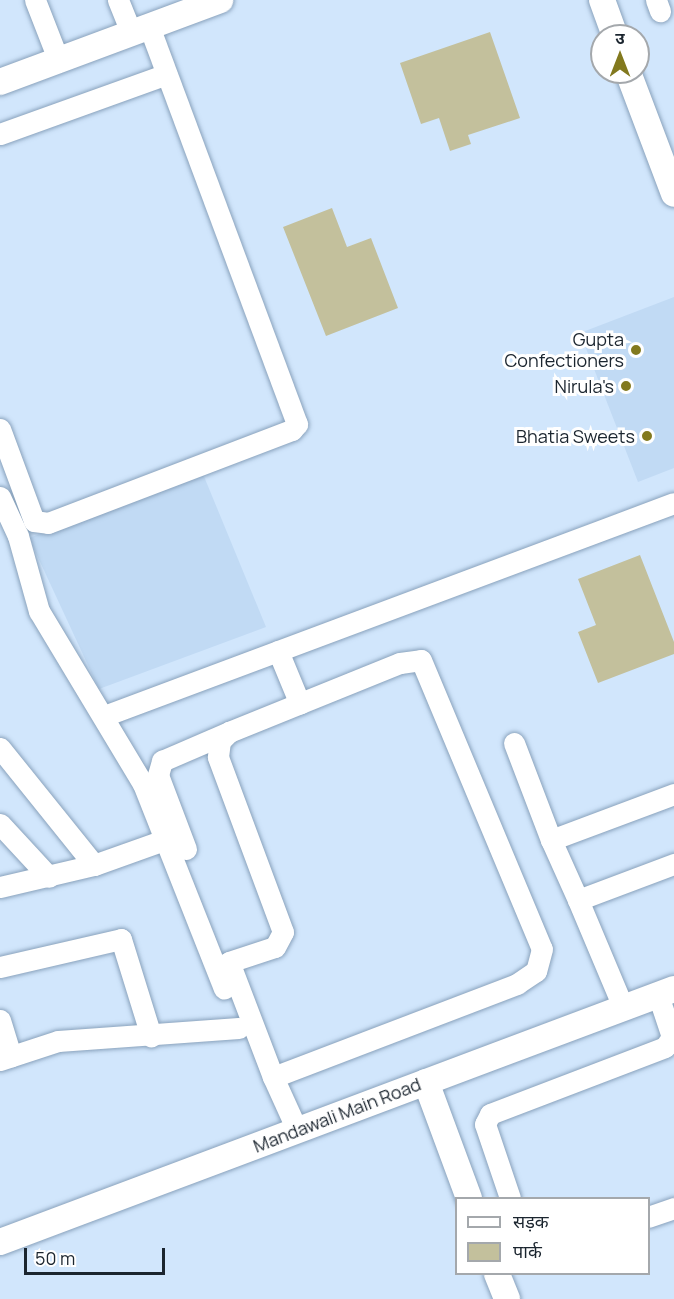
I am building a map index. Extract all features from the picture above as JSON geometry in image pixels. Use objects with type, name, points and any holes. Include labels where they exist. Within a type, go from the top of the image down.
[{"type":"street","points":[[35,0],[58,59]]},
{"type":"street","points":[[0,429],[34,521],[48,523],[292,430],[297,424],[167,74],[140,29],[118,0]]},
{"type":"street","points":[[0,82],[220,0]]},
{"type":"street","points":[[602,0],[611,24]]},
{"type":"street","points":[[0,134],[167,74]]},
{"type":"street","points":[[633,84],[674,194]]},
{"type":"street","points":[[0,497],[18,537],[39,611],[143,784],[167,839],[239,1028],[291,1133]]},
{"type":"street","points":[[104,716],[674,503]]},
{"type":"street","points":[[278,651],[300,704]]},
{"type":"street","points":[[273,1077],[517,984],[536,971],[542,949],[421,660],[400,663],[162,761],[158,776],[273,1077],[291,1133]]},
{"type":"street","points":[[229,732],[220,741],[218,757],[283,932],[274,947],[229,962]]},
{"type":"street","points":[[514,743],[550,840],[623,1008]]},
{"type":"street","points":[[0,748],[94,865]]},
{"type":"street","points":[[550,840],[674,794]]},
{"type":"street","points":[[0,824],[49,877]]},
{"type":"street","points":[[0,887],[94,865],[167,839]]},
{"type":"street","points":[[578,900],[674,864]]},
{"type":"street","points":[[0,967],[121,939],[151,1036]]},
{"type":"street","points":[[510,1197],[485,1124],[490,1114],[665,1047],[672,1037],[666,992]]},
{"type":"street","name":"Mandawali Main Road","points":[[0,1242],[666,992]]},
{"type":"street","points":[[0,1020],[5,1058],[58,1041],[239,1028]]},
{"type":"street","points":[[426,1082],[469,1197]]},
{"type":"street","points":[[650,1216],[674,1208]]},
{"type":"street","points":[[497,1275],[507,1299]]},
{"type":"shaded area","points":[[674,297],[674,468],[638,482],[580,333]]},
{"type":"shaded area","points":[[203,474],[266,627],[99,689],[29,538]]},
{"type":"green space","points":[[490,32],[520,118],[468,135],[471,144],[450,151],[439,118],[421,124],[400,63]]},
{"type":"green space","points":[[332,208],[347,247],[371,238],[398,308],[326,336],[283,227]]},
{"type":"green space","points":[[640,555],[674,642],[674,654],[598,683],[578,632],[596,625],[578,579]]},
{"type":"place","name":"Gupta Confectioners","points":[[636,350]]},
{"type":"place","name":"Nirula's","points":[[626,386]]},
{"type":"place","name":"Bhatia Sweets","points":[[647,436]]}]
